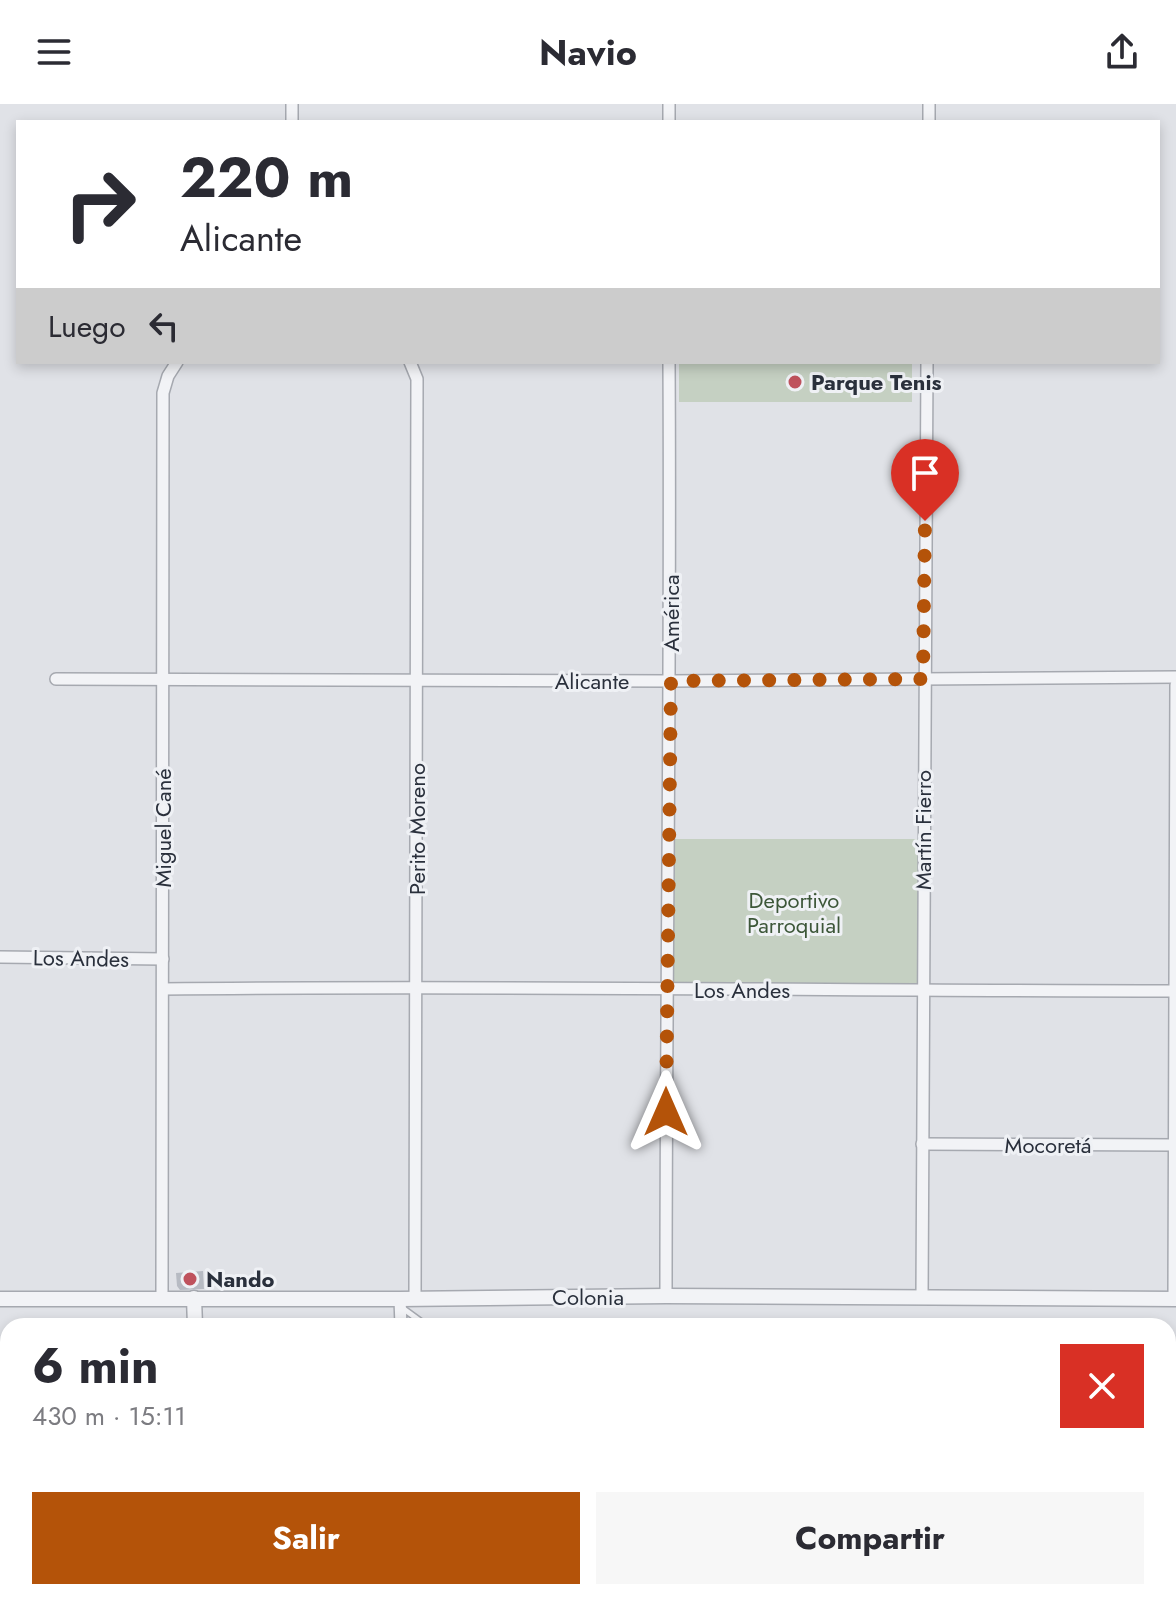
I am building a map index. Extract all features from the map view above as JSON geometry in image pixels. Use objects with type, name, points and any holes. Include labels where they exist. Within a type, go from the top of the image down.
[{"type":"street","name":"Miguel Cané","points":[[162,1297],[163,393],[176,364]]},
{"type":"street","name":"Perito Moreno","points":[[402,1318],[416,986],[417,379],[411,364]]},
{"type":"street","name":"América","points":[[666,1296],[666,990],[671,681],[669,364]]},
{"type":"street","name":"Martín Fierro","points":[[922,1298],[927,364]]},
{"type":"street","name":"Alicante","points":[[56,679],[671,681],[1176,677]]},
{"type":"street","points":[[1175,1299],[1176,685]]},
{"type":"street","name":"Los Andes","points":[[0,957],[163,959]]},
{"type":"street","name":"Los Andes","points":[[163,989],[416,986],[1176,991]]},
{"type":"street","name":"Mocoretá","points":[[922,1144],[1175,1145]]},
{"type":"street","name":"Colonia","points":[[0,1299],[162,1297],[405,1301],[666,1296],[1175,1299]]},
{"type":"street","points":[[194,1298],[195,1318]]},
{"type":"lane","points":[[405,1301],[420,1318]]},
{"type":"green space","name":"Parque Tenis","points":[[679,364],[912,364],[912,402],[679,402]]},
{"type":"green space","name":"Deportivo Parroquial","points":[[670,839],[920,839],[919,985],[668,985]]},
{"type":"building","name":"Nando","points":[[203,1271],[204,1289],[180,1290],[177,1286],[176,1273]]},
{"type":"place","name":"Parque Tenis","points":[[795,382]]},
{"type":"place","name":"Nando","points":[[190,1279]]},
{"type":"route","points":[[666,1112],[671,681],[923,679],[925,521]]}]
